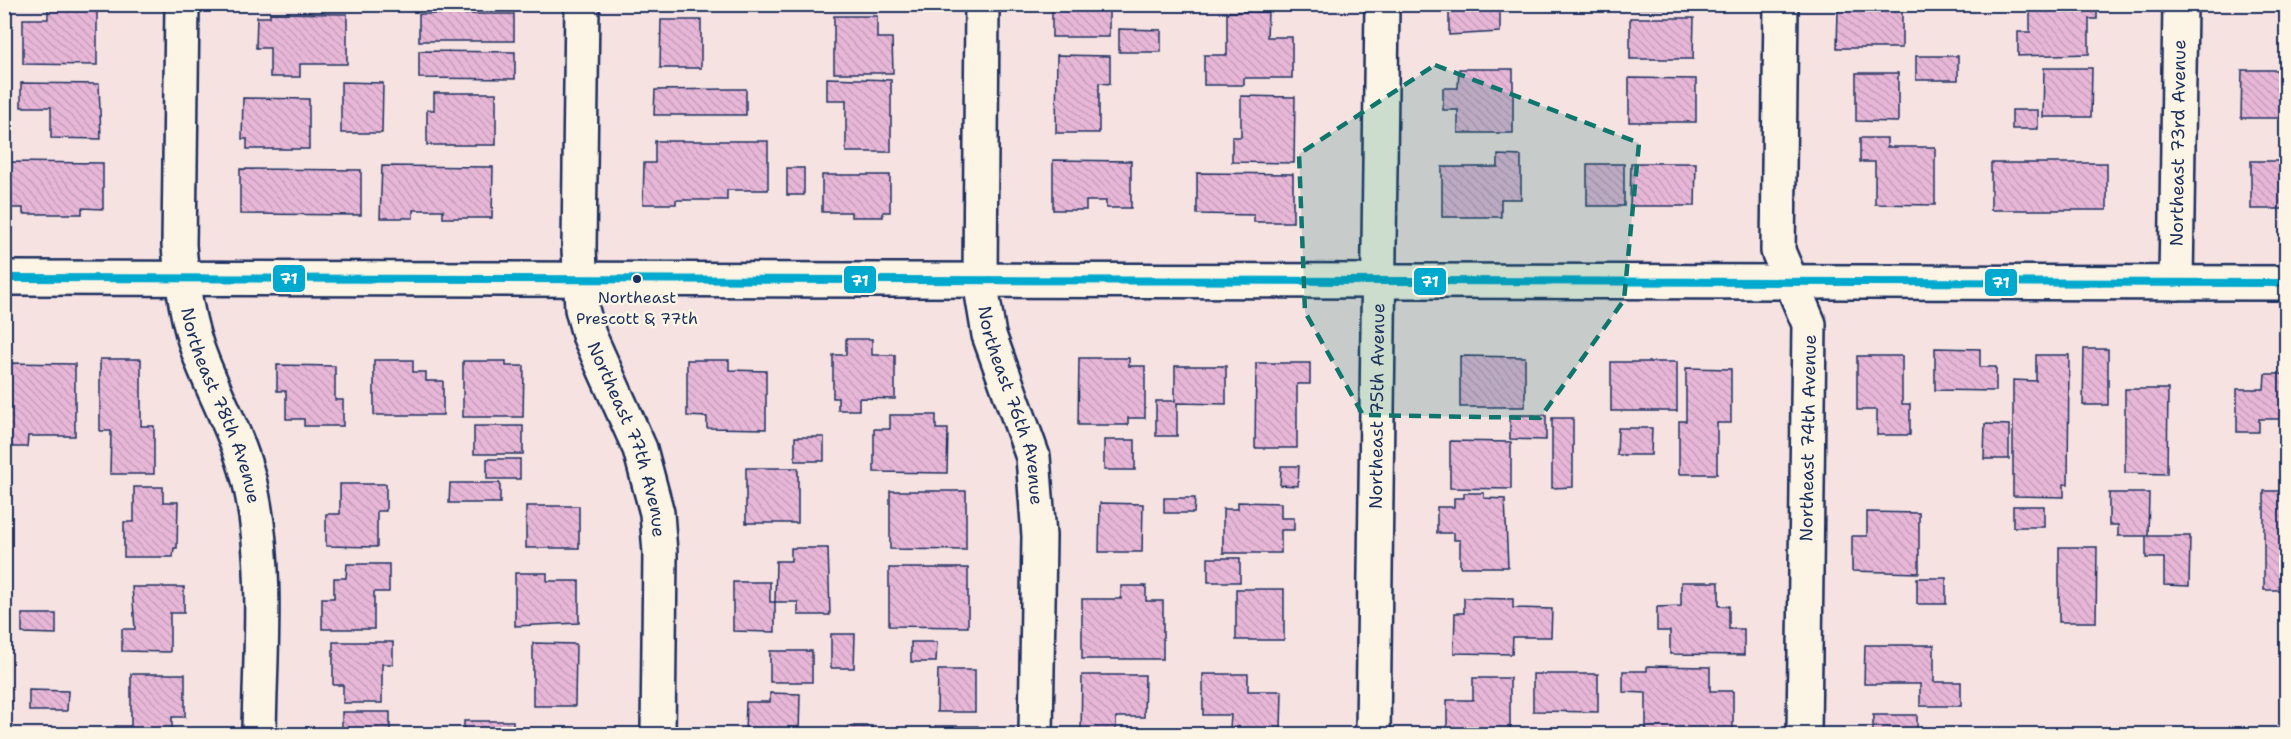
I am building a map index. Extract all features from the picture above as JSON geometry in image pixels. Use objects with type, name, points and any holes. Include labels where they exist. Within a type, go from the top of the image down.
[{"type":"street","name":"Northeast 78th Avenue","points":[[182,4],[179,244],[182,279],[201,358],[238,446],[252,491],[259,534],[261,579],[259,735]]},
{"type":"street","name":"Northeast 77th Avenue","points":[[582,4],[579,279],[582,309],[589,335],[640,449],[657,513],[660,553],[658,735]]},
{"type":"street","name":"Northeast 76th Avenue","points":[[982,4],[980,281],[989,335],[1033,458],[1039,536],[1036,735]]},
{"type":"street","name":"Northeast 75th Avenue","points":[[1373,735],[1382,4]]},
{"type":"street","name":"Northeast 74th Avenue","points":[[1781,4],[1778,251],[1809,324],[1804,735]]},
{"type":"street","name":"Northeast 73rd Avenue","points":[[2176,283],[2180,4]]},
{"type":"street","points":[[4,278],[2286,283]]},
{"type":"highlighted area","points":[[1435,65],[1639,143],[1624,300],[1540,418],[1363,415],[1305,312],[1299,154]]},
{"type":"building","points":[[48,4],[97,4],[97,65],[23,64],[23,19],[48,19]]},
{"type":"building","points":[[824,4],[854,4],[854,8],[824,8]]},
{"type":"building","points":[[1052,4],[1109,4],[1109,37],[1052,37]]},
{"type":"building","points":[[1449,4],[1500,4],[1500,32],[1449,35]]},
{"type":"building","points":[[1608,4],[1702,4],[1702,8],[1608,8]]},
{"type":"building","points":[[1847,4],[1902,4],[1902,48],[1837,48],[1838,10],[1847,10]]},
{"type":"building","points":[[2030,4],[2097,4],[2097,19],[2089,19],[2089,54],[2018,56],[2018,32],[2030,32]]},
{"type":"building","points":[[1227,12],[1268,12],[1267,37],[1292,37],[1292,78],[1244,78],[1244,85],[1204,85],[1204,55],[1227,55]]},
{"type":"building","points":[[270,13],[347,14],[347,64],[300,64],[300,77],[270,77],[270,48],[256,48],[257,17],[270,17]]},
{"type":"building","points":[[419,14],[514,14],[514,41],[419,41]]},
{"type":"building","points":[[834,16],[877,16],[877,38],[892,38],[893,73],[834,73]]},
{"type":"building","points":[[1630,18],[1694,18],[1693,59],[1630,59]]},
{"type":"building","points":[[661,20],[701,20],[701,68],[660,68]]},
{"type":"building","points":[[1119,29],[1161,30],[1161,52],[1119,52]]},
{"type":"building","points":[[419,51],[515,52],[515,79],[419,78]]},
{"type":"building","points":[[1057,55],[1110,56],[1110,84],[1099,83],[1099,133],[1056,133]]},
{"type":"building","points":[[2280,55],[2286,55],[2286,118],[2241,118],[2242,70],[2280,70]]},
{"type":"building","points":[[1916,56],[1958,56],[1958,80],[1916,80]]},
{"type":"building","points":[[2044,68],[2092,68],[2091,117],[2043,117]]},
{"type":"building","points":[[1459,69],[1513,69],[1513,133],[1458,133],[1458,110],[1443,110],[1443,88],[1458,88]]},
{"type":"building","points":[[1856,73],[1898,73],[1898,122],[1856,121]]},
{"type":"building","points":[[827,78],[891,80],[891,152],[846,152],[846,100],[827,100]]},
{"type":"building","points":[[1629,78],[1696,79],[1696,122],[1629,122]]},
{"type":"building","points":[[341,82],[383,83],[382,133],[341,133]]},
{"type":"building","points":[[21,83],[99,84],[101,139],[51,138],[51,107],[21,107]]},
{"type":"building","points":[[746,89],[746,115],[654,115],[655,90]]},
{"type":"building","points":[[434,93],[496,93],[496,145],[427,145],[427,110],[434,110]]},
{"type":"building","points":[[1241,96],[1295,97],[1294,163],[1232,162],[1232,137],[1241,137]]},
{"type":"building","points":[[243,98],[309,99],[309,149],[247,149],[247,139],[242,139]]},
{"type":"building","points":[[2012,110],[2038,110],[2038,129],[2012,129]]},
{"type":"building","points":[[1860,138],[1887,138],[1887,147],[1935,147],[1935,205],[1875,204],[1875,162],[1860,162]]},
{"type":"building","points":[[655,141],[768,141],[768,190],[727,190],[727,200],[676,200],[676,204],[643,204],[644,163],[655,163]]},
{"type":"building","points":[[1498,155],[1521,156],[1521,199],[1501,199],[1501,217],[1442,217],[1442,167],[1498,167]]},
{"type":"building","points":[[1053,160],[1131,161],[1131,208],[1106,208],[1106,201],[1086,201],[1086,210],[1053,210]]},
{"type":"building","points":[[2251,161],[2286,161],[2286,209],[2251,209]]},
{"type":"building","points":[[4,162],[103,163],[103,209],[82,208],[82,214],[23,214],[23,208],[4,208]]},
{"type":"building","points":[[1631,163],[1696,163],[1695,206],[1630,206]]},
{"type":"building","points":[[1991,163],[2107,163],[2107,210],[1991,210]]},
{"type":"building","points":[[1587,164],[1624,164],[1624,206],[1587,206]]},
{"type":"building","points":[[382,166],[493,167],[492,218],[443,218],[443,210],[413,210],[413,218],[380,218]]},
{"type":"building","points":[[787,168],[804,168],[804,195],[787,195]]},
{"type":"building","points":[[240,169],[361,170],[361,215],[240,214]]},
{"type":"building","points":[[1197,173],[1293,174],[1293,222],[1254,222],[1254,215],[1197,214]]},
{"type":"building","points":[[822,175],[890,175],[890,212],[883,212],[883,217],[851,217],[851,212],[822,212]]},
{"type":"building","points":[[846,339],[872,339],[872,355],[895,355],[895,399],[859,398],[859,410],[838,410],[838,398],[833,398],[833,355],[846,355]]},
{"type":"building","points":[[4,340],[6,340],[6,375],[4,375]]},
{"type":"building","points":[[1935,348],[1980,349],[1980,367],[1996,367],[1996,391],[1935,390]]},
{"type":"building","points":[[2084,349],[2108,349],[2108,405],[2083,405]]},
{"type":"building","points":[[2036,355],[2069,355],[2068,484],[2064,484],[2064,497],[2013,496],[2013,380],[2036,381]]},
{"type":"building","points":[[1460,356],[1525,357],[1525,407],[1460,407]]},
{"type":"building","points":[[1857,356],[1902,356],[1902,404],[1910,404],[1910,435],[1877,435],[1877,410],[1857,410]]},
{"type":"building","points":[[1079,358],[1129,358],[1129,366],[1145,366],[1145,418],[1128,418],[1128,425],[1078,425]]},
{"type":"building","points":[[100,359],[141,359],[141,426],[154,426],[154,474],[110,474],[111,431],[100,431]]},
{"type":"building","points":[[374,360],[413,360],[413,372],[426,372],[426,381],[443,381],[443,415],[374,415]]},
{"type":"building","points":[[687,360],[729,360],[729,370],[766,371],[766,429],[707,428],[707,417],[687,416]]},
{"type":"building","points":[[463,361],[506,361],[506,366],[524,366],[523,417],[463,417]]},
{"type":"building","points":[[1611,362],[1677,362],[1677,411],[1611,411]]},
{"type":"building","points":[[7,363],[75,364],[75,436],[28,436],[27,447],[6,447]]},
{"type":"building","points":[[1256,363],[1310,363],[1310,384],[1297,384],[1297,448],[1255,448]]},
{"type":"building","points":[[277,365],[335,366],[335,400],[343,400],[343,426],[304,426],[304,419],[286,419],[286,391],[277,391]]},
{"type":"building","points":[[1175,366],[1226,366],[1226,404],[1177,403],[1177,436],[1156,436],[1156,401],[1175,401]]},
{"type":"building","points":[[1686,368],[1731,369],[1731,423],[1717,423],[1717,474],[1679,474],[1679,421],[1686,421]]},
{"type":"building","points":[[2265,374],[2286,374],[2286,419],[2259,419],[2259,432],[2237,432],[2237,389],[2264,389]]},
{"type":"building","points":[[2125,389],[2168,389],[2167,474],[2125,473]]},
{"type":"building","points":[[890,415],[936,415],[936,429],[948,429],[947,473],[874,472],[874,429],[890,429]]},
{"type":"building","points":[[1510,415],[1546,415],[1546,440],[1510,439]]},
{"type":"building","points":[[1552,418],[1573,418],[1573,487],[1552,488]]},
{"type":"building","points":[[1985,424],[2009,425],[2009,459],[1984,459]]},
{"type":"building","points":[[474,426],[523,426],[523,454],[474,454]]},
{"type":"building","points":[[1618,428],[1652,428],[1651,455],[1617,455]]},
{"type":"building","points":[[795,437],[824,437],[824,461],[795,461]]},
{"type":"building","points":[[1104,440],[1135,440],[1135,470],[1104,470]]},
{"type":"building","points":[[1450,441],[1511,442],[1511,489],[1450,488]]},
{"type":"building","points":[[487,459],[520,459],[520,479],[487,479]]},
{"type":"building","points":[[1281,466],[1299,466],[1298,486],[1280,485]]},
{"type":"building","points":[[746,468],[798,468],[798,523],[746,523]]},
{"type":"building","points":[[450,483],[500,483],[500,503],[449,503]]},
{"type":"building","points":[[340,484],[386,484],[386,511],[377,511],[377,547],[326,546],[326,514],[340,514]]},
{"type":"building","points":[[134,487],[163,487],[163,502],[178,502],[177,548],[174,548],[173,557],[124,557],[124,522],[134,522]]},
{"type":"building","points":[[890,491],[966,491],[966,550],[890,549]]},
{"type":"building","points":[[2264,491],[2286,491],[2286,590],[2264,590]]},
{"type":"building","points":[[1464,493],[1484,493],[1484,498],[1505,499],[1508,567],[1460,567],[1460,540],[1454,540],[1454,533],[1437,533],[1437,507],[1454,507],[1454,498],[1464,498]]},
{"type":"building","points":[[2109,493],[2149,493],[2148,536],[2190,536],[2189,586],[2164,585],[2164,558],[2146,558],[2146,536],[2118,536],[2118,525],[2109,525]]},
{"type":"building","points":[[1164,498],[1195,498],[1194,513],[1164,513]]},
{"type":"building","points":[[1238,502],[1281,503],[1281,518],[1294,518],[1294,530],[1281,530],[1281,553],[1223,553],[1223,509],[1238,509]]},
{"type":"building","points":[[1100,503],[1143,504],[1142,552],[1099,552]]},
{"type":"building","points":[[526,506],[579,506],[579,548],[526,548]]},
{"type":"building","points":[[2013,506],[2044,506],[2044,527],[2013,527]]},
{"type":"building","points":[[1867,512],[1919,513],[1919,573],[1852,571],[1852,536],[1867,536]]},
{"type":"building","points":[[2059,547],[2097,547],[2096,622],[2059,622]]},
{"type":"building","points":[[791,548],[828,548],[830,615],[798,615],[798,602],[775,602],[776,561],[791,561]]},
{"type":"building","points":[[1208,558],[1240,558],[1240,582],[1208,582]]},
{"type":"building","points":[[347,564],[389,564],[389,592],[374,592],[374,629],[322,629],[322,598],[334,598],[334,578],[346,578]]},
{"type":"building","points":[[889,568],[968,568],[968,627],[889,626]]},
{"type":"building","points":[[515,573],[547,573],[547,581],[579,581],[579,623],[515,626]]},
{"type":"building","points":[[1917,578],[1946,578],[1946,604],[1917,604]]},
{"type":"building","points":[[733,582],[770,582],[770,602],[775,602],[775,632],[733,631]]},
{"type":"building","points":[[1681,582],[1719,582],[1719,606],[1729,606],[1729,629],[1744,629],[1744,655],[1670,654],[1670,631],[1657,631],[1657,607],[1681,606]]},
{"type":"building","points":[[1121,586],[1146,586],[1146,601],[1163,601],[1163,659],[1082,659],[1082,599],[1121,599]]},
{"type":"building","points":[[132,587],[184,587],[184,613],[170,613],[170,652],[122,651],[122,629],[135,629]]},
{"type":"building","points":[[1236,589],[1284,589],[1284,640],[1236,640]]},
{"type":"building","points":[[1464,598],[1513,599],[1513,608],[1552,609],[1551,637],[1513,637],[1512,654],[1454,653],[1455,613],[1464,613]]},
{"type":"building","points":[[22,614],[56,614],[56,634],[22,633]]},
{"type":"building","points":[[831,634],[855,634],[854,668],[831,668]]},
{"type":"building","points":[[333,642],[393,642],[393,664],[382,664],[382,703],[343,703],[343,685],[333,685]]},
{"type":"building","points":[[911,642],[937,642],[936,662],[911,662]]},
{"type":"building","points":[[533,643],[576,644],[575,706],[533,706]]},
{"type":"building","points":[[1865,645],[1934,645],[1934,682],[1961,682],[1961,706],[1920,706],[1920,684],[1864,684]]},
{"type":"building","points":[[770,651],[812,651],[812,682],[770,682]]},
{"type":"building","points":[[1647,666],[1710,667],[1710,691],[1733,691],[1733,734],[1646,734],[1646,693],[1623,692],[1623,671],[1647,671]]},
{"type":"building","points":[[938,670],[975,670],[975,712],[937,712]]},
{"type":"building","points":[[131,674],[185,674],[185,717],[172,717],[172,730],[167,730],[167,734],[115,734],[115,726],[131,726]]},
{"type":"building","points":[[1203,674],[1248,674],[1248,691],[1282,691],[1281,729],[1230,728],[1231,715],[1203,715]]},
{"type":"building","points":[[1533,674],[1598,674],[1598,712],[1533,711]]},
{"type":"building","points":[[1082,675],[1145,675],[1144,717],[1116,717],[1116,733],[1081,733]]},
{"type":"building","points":[[1473,678],[1510,678],[1510,734],[1447,734],[1447,700],[1473,700]]},
{"type":"building","points":[[29,690],[68,691],[67,711],[29,711]]},
{"type":"building","points":[[770,693],[800,694],[799,734],[745,734],[746,702],[770,702]]},
{"type":"building","points":[[342,712],[390,712],[390,734],[342,734]]},
{"type":"building","points":[[1873,715],[1917,715],[1917,734],[1873,734]]},
{"type":"building","points":[[464,721],[513,721],[513,734],[464,734]]},
{"type":"building","points":[[848,726],[872,726],[872,734],[848,734]]},
{"type":"building","points":[[935,726],[978,726],[978,734],[935,734]]},
{"type":"transit line","name":"71","points":[[4,278],[2286,283]]},
{"type":"place","name":"Northeast Prescott & 77th","points":[[637,279]]}]
